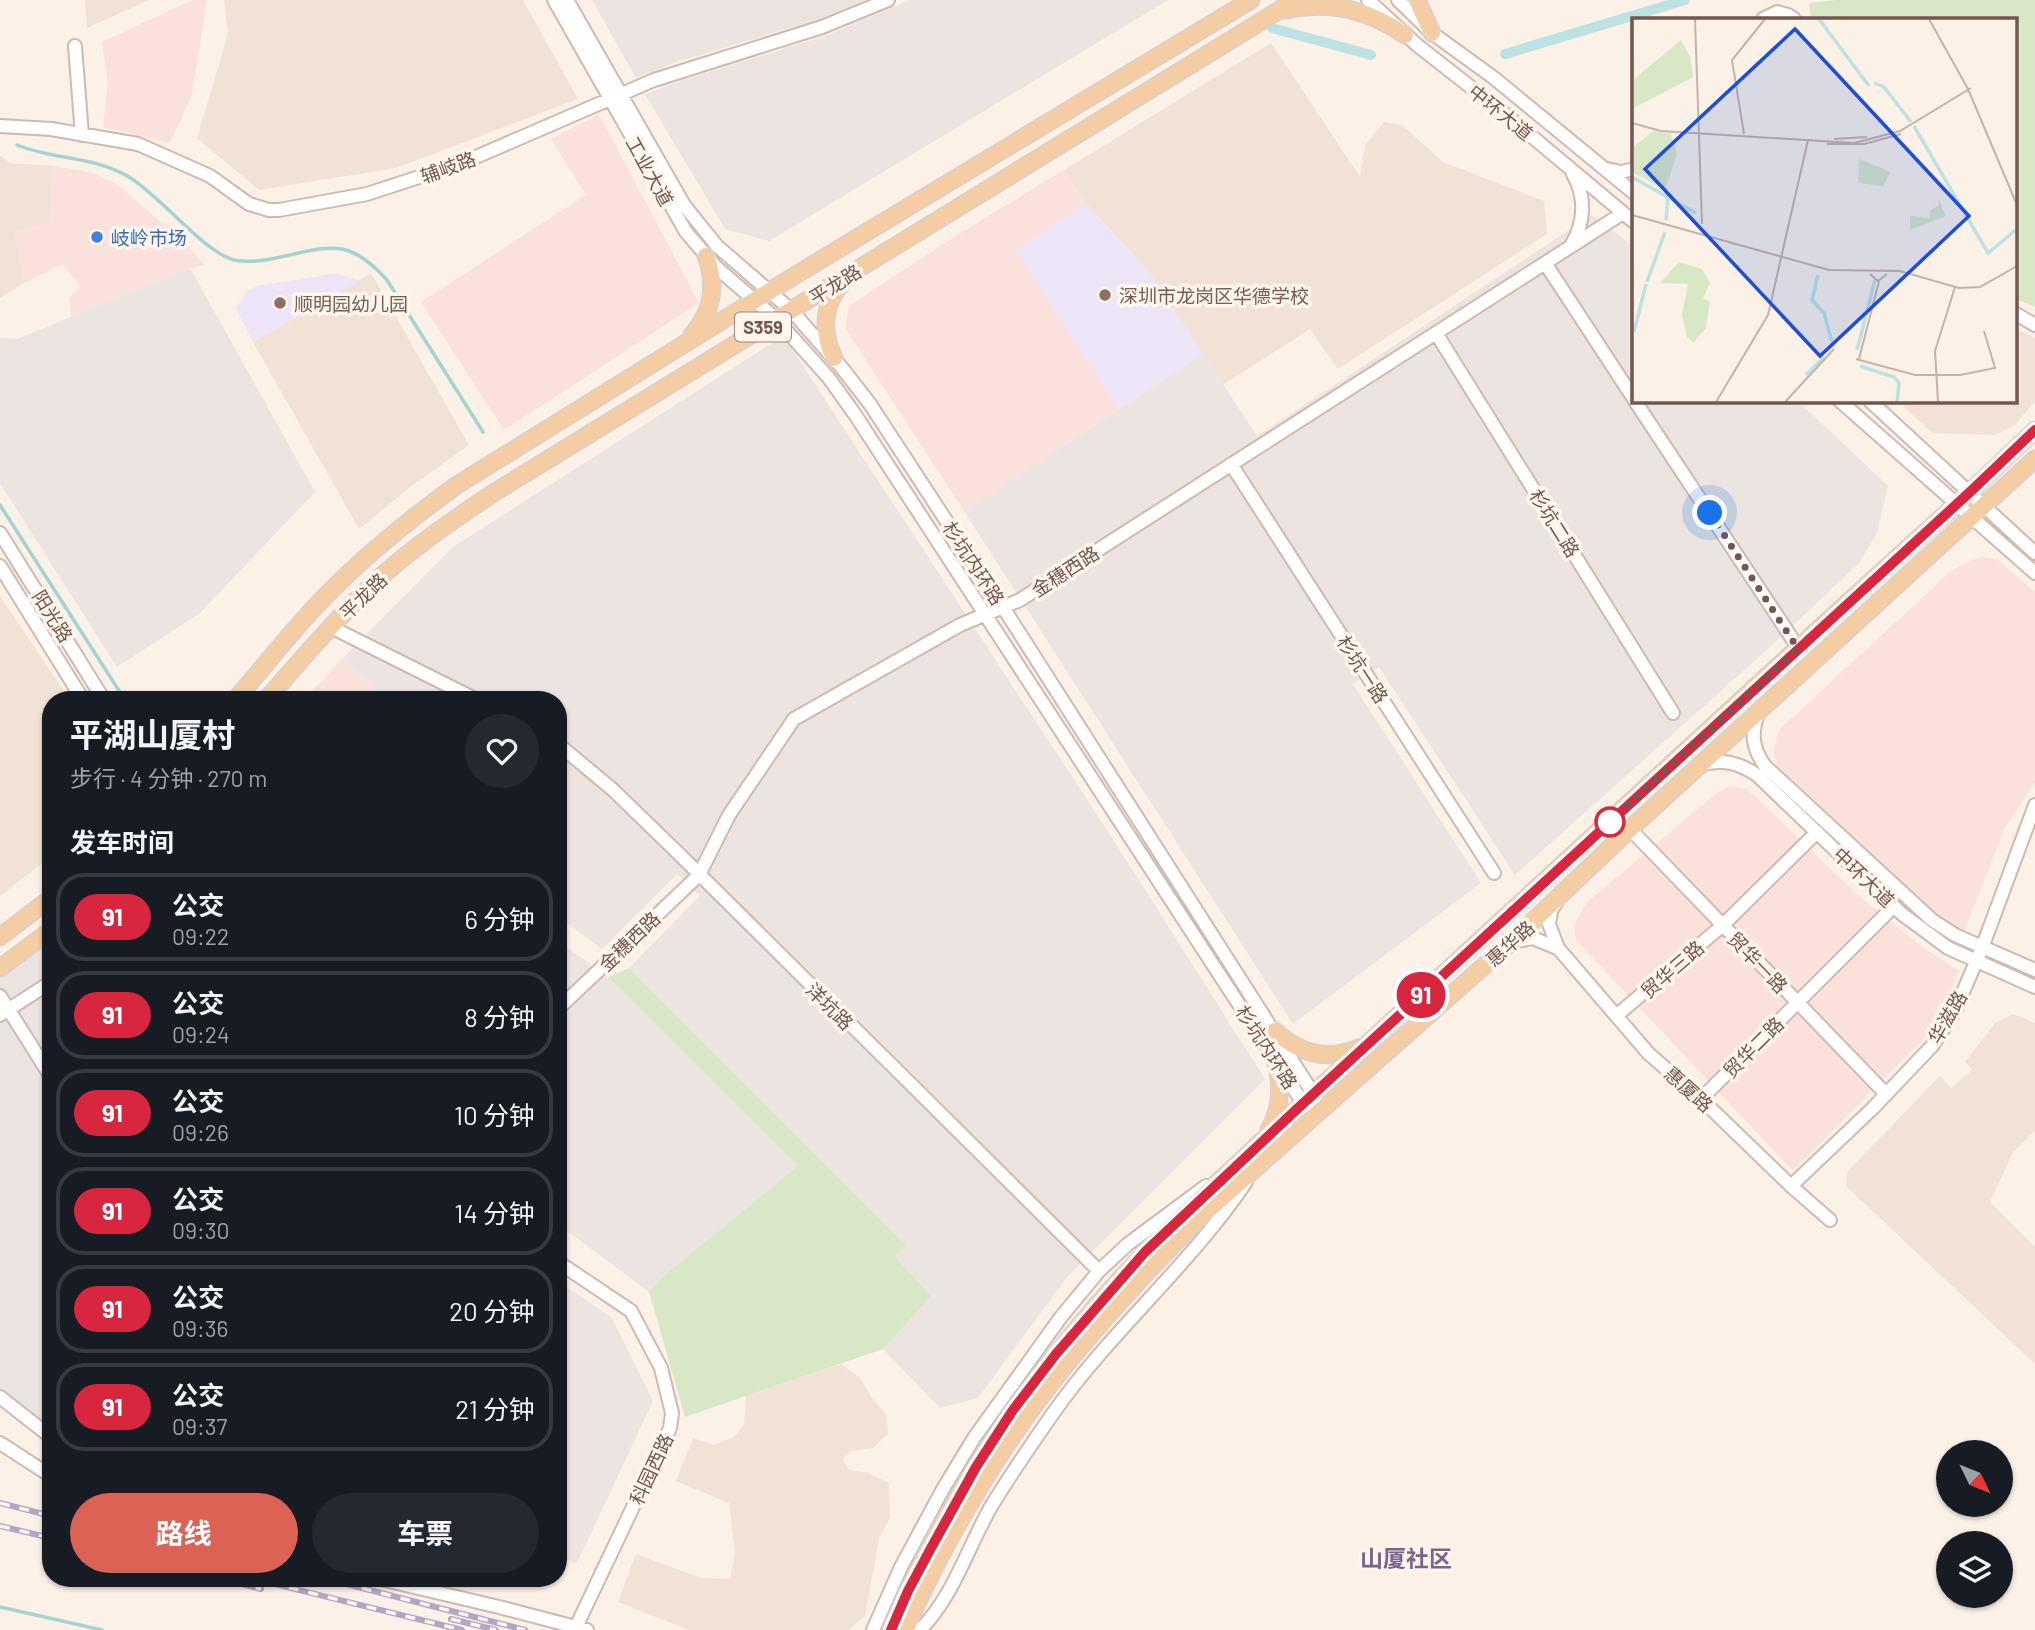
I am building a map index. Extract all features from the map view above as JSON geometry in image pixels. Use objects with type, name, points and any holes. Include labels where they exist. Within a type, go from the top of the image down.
[{"type":"main road","name":"平龙路","points":[[243,691],[352,570],[419,513],[499,457],[1251,0]]},
{"type":"main road","name":"平龙路","points":[[274,691],[331,627],[376,582],[452,520],[1296,0]]},
{"type":"main road","points":[[1417,0],[1432,33]]},
{"type":"main road","points":[[1267,18],[1307,5],[1338,5],[1367,12],[1405,35]]},
{"type":"main road","points":[[679,347],[698,328],[709,306],[713,283],[706,256]]},
{"type":"main road","points":[[834,358],[827,344],[825,316],[839,287],[852,273]]},
{"type":"main road","name":"惠华路","points":[[1248,1165],[1263,1141],[1309,1098],[2035,430]]},
{"type":"main road","name":"惠华路","points":[[905,1630],[1013,1410],[1056,1354],[1145,1252],[1248,1165],[1320,1112],[1511,942],[1630,829],[2035,459]]},
{"type":"main road","points":[[0,937],[42,905]]},
{"type":"main road","points":[[0,968],[42,937]]},
{"type":"main road","points":[[1275,1031],[1301,1050],[1316,1055],[1350,1052],[1368,1044]]},
{"type":"main road","points":[[1263,1141],[1279,1108],[1281,1091],[1275,1059]]},
{"type":"main road","name":"惠华路","points":[[891,1630],[908,1591],[982,1471]]},
{"type":"street","name":"工业大道","points":[[554,0],[691,216],[762,296],[776,319]]},
{"type":"street","name":"工业大道","points":[[567,0],[676,217],[706,256],[762,296],[791,310]]},
{"type":"street","name":"辅岐路","points":[[0,125],[82,135],[148,148],[210,176],[249,204],[279,210],[383,189],[472,159],[615,96],[680,71],[822,27],[888,0]]},
{"type":"street","name":"中环大道","points":[[1368,0],[1405,35],[1632,220]]},
{"type":"street","name":"中环大道","points":[[1398,0],[1432,33],[1494,78],[1632,191]]},
{"type":"street","points":[[1765,18],[1777,12],[1792,18]]},
{"type":"street","points":[[75,46],[82,135]]},
{"type":"street","points":[[1569,167],[1580,190],[1583,206],[1581,223],[1571,246]]},
{"type":"street","points":[[1605,169],[1621,172],[1632,169]]},
{"type":"street","name":"金穗西路","points":[[567,1000],[699,874],[729,815],[794,719],[960,625],[1020,600],[1623,213]]},
{"type":"street","points":[[1545,263],[1632,395]]},
{"type":"street","name":"杉坑内环路","points":[[791,310],[870,404],[1275,1031],[1309,1098]]},
{"type":"street","points":[[2018,315],[2035,325]]},
{"type":"street","name":"杉坑内环路","points":[[776,319],[828,377],[855,413],[1275,1059],[1320,1112]]},
{"type":"street","name":"杉坑二路","points":[[1436,333],[1673,713]]},
{"type":"street","points":[[1636,402],[1798,649]]},
{"type":"street","points":[[1841,402],[2035,573]]},
{"type":"street","points":[[1871,402],[2035,553]]},
{"type":"street","name":"杉坑一路","points":[[1231,464],[1494,873]]},
{"type":"street","name":"阳光路","points":[[0,533],[4,547],[98,691]]},
{"type":"street","name":"阳光路","points":[[0,566],[77,691]]},
{"type":"street","points":[[331,627],[459,691]]},
{"type":"street","name":"中环大道","points":[[1759,712],[1753,728],[1753,742],[1765,766],[1914,905],[1955,935],[2035,970]]},
{"type":"street","name":"洋坑路","points":[[567,752],[611,789],[699,874],[1099,1271]]},
{"type":"street","name":"中环大道","points":[[1703,764],[1717,761],[1744,766],[1894,906],[1937,941],[2035,987]]},
{"type":"street","name":"华滋路","points":[[1791,1186],[1932,1046],[1954,1013],[1982,948],[2035,805]]},
{"type":"street","name":"贸华一路","points":[[1630,829],[1886,1094]]},
{"type":"street","name":"贸华三路","points":[[1616,1016],[1723,925],[1817,832]]},
{"type":"street","points":[[1558,898],[1551,911],[1549,924],[1558,948]]},
{"type":"street","name":"贸华二路","points":[[1700,1099],[1894,906]]},
{"type":"street","points":[[1511,942],[1533,938],[1558,948]]},
{"type":"street","name":"惠厦路","points":[[1558,948],[1649,1054],[1830,1220]]},
{"type":"street","points":[[4,1013],[42,988]]},
{"type":"street","points":[[0,996],[4,1013],[42,1065]]},
{"type":"street","points":[[873,1630],[901,1567],[943,1489],[974,1438],[1060,1317],[1099,1271],[1163,1217],[1248,1165]]},
{"type":"street","points":[[920,1630],[930,1620],[944,1597],[992,1506],[1055,1410],[1232,1202],[1248,1165]]},
{"type":"street","name":"科园西路","points":[[567,1268],[631,1311],[662,1368],[672,1413],[670,1428],[581,1629]]},
{"type":"street","points":[[0,1397],[42,1430]]},
{"type":"street","points":[[0,1443],[42,1470]]},
{"type":"street","points":[[414,1587],[581,1629]]},
{"type":"shaded area","points":[[85,0],[149,0],[87,28]]},
{"type":"shaded area","points":[[192,0],[207,0],[192,95],[170,143],[103,127],[108,83],[102,42]]},
{"type":"shaded area","points":[[224,0],[523,0],[578,99],[396,168],[259,190],[197,138],[228,34]]},
{"type":"shaded area","points":[[592,0],[866,0],[819,19],[677,62],[636,78]]},
{"type":"shaded area","points":[[910,0],[1168,0],[769,241],[725,229],[645,94],[825,36]]},
{"type":"shaded area","points":[[1271,43],[1360,177],[1365,145],[1384,122],[1402,125],[1443,162],[1544,201],[1547,234],[1338,369],[1310,329],[1223,385],[1152,276],[1086,203],[1064,170]]},
{"type":"shaded area","points":[[599,114],[699,303],[504,430],[421,302],[586,195],[551,139]]},
{"type":"shaded area","points":[[0,155],[10,163],[53,166],[49,223],[15,231],[24,283],[0,298]]},
{"type":"shaded area","name":"岐岭市场","points":[[53,166],[94,173],[117,184],[185,243],[205,265],[190,268],[71,317],[69,298],[81,287],[62,264],[24,283],[15,231],[49,223]]},
{"type":"shaded area","points":[[1064,170],[1086,203],[1016,250],[1119,409],[964,511],[845,328],[849,306]]},
{"type":"shaded area","name":"深圳市龙岗区华德学校","points":[[1086,203],[1152,276],[1203,354],[1119,409],[1015,250]]},
{"type":"shaded area","points":[[1592,215],[1632,245],[1632,402],[1799,402],[1888,486],[1877,533],[1859,563],[1769,648],[1515,875],[1379,667],[1353,684],[1481,883],[1293,1024],[964,511],[1203,354],[1257,436]]},
{"type":"shaded area","points":[[190,268],[315,492],[200,613],[117,667],[0,483],[0,338],[17,339]]},
{"type":"shaded area","points":[[371,273],[469,445],[413,485],[359,529],[253,342]]},
{"type":"shaded area","name":"顺明园幼儿园","points":[[332,274],[359,281],[253,342],[236,308],[247,291],[257,286]]},
{"type":"shaded area","points":[[2018,330],[2035,338],[2035,401],[2015,425],[1995,435],[1932,433],[1899,402],[2018,402]]},
{"type":"shaded area","points":[[777,340],[788,343],[1114,841],[1265,1079],[1068,1276],[978,1398],[940,1408],[883,1349],[930,1296],[895,1257],[906,1245],[629,968],[700,896],[677,874],[602,949],[567,923],[567,691],[377,691],[342,659],[453,547]]},
{"type":"shaded area","points":[[1980,557],[1997,559],[2035,592],[2035,782],[2005,828],[1964,932],[1940,917],[1778,766],[1773,751],[1780,729],[1949,573]]},
{"type":"shaded area","points":[[0,596],[64,691],[42,691],[42,863],[0,896]]},
{"type":"shaded area","points":[[342,659],[377,691],[312,691]]},
{"type":"shaded area","points":[[1730,786],[1747,789],[1857,894],[1922,947],[1959,971],[1930,1032],[1793,1171],[1576,940],[1574,926],[1586,903],[1714,795]]},
{"type":"shaded area","points":[[567,947],[608,977],[798,1166],[668,1272],[649,1292],[567,1231]]},
{"type":"shaded area","points":[[42,948],[42,1438],[0,1404],[0,978]]},
{"type":"shaded area","points":[[2013,1014],[2035,1023],[2035,1131],[2013,1152],[1990,1202],[2035,1247],[2035,1364],[1846,1186],[1847,1172],[1940,1076],[1951,1088],[1972,1070],[1965,1062],[1995,1023]]},
{"type":"shaded area","points":[[567,1287],[612,1318],[653,1401],[577,1563],[567,1560]]},
{"type":"shaded area","points":[[841,1364],[861,1379],[886,1414],[888,1434],[873,1448],[851,1451],[843,1459],[849,1470],[868,1473],[889,1483],[890,1517],[879,1539],[865,1616],[848,1630],[689,1630],[618,1602],[636,1554],[701,1578],[730,1579],[735,1552],[729,1503],[676,1481],[693,1438],[714,1445],[734,1437],[744,1425],[746,1396]]},
{"type":"green space","points":[[1836,0],[2035,0],[2035,307],[2018,300],[2018,18],[1811,18],[1809,3]]},
{"type":"green space","points":[[629,968],[906,1245],[895,1257],[931,1296],[883,1349],[685,1417],[649,1292],[668,1272],[798,1166],[608,977]]},
{"type":"waterway","points":[[1505,54],[1685,0]]},
{"type":"waterway","points":[[1272,28],[1371,55]]},
{"type":"waterway","points":[[17,145],[116,170],[142,186],[209,246],[234,260],[260,261],[336,248],[361,256],[387,280],[483,432]]},
{"type":"waterway","points":[[0,505],[119,691]]},
{"type":"waterway","points":[[0,1607],[102,1630]]},
{"type":"railway","points":[[0,1503],[42,1514]]},
{"type":"railway","points":[[0,1526],[42,1536]]},
{"type":"railway","points":[[253,1587],[261,1589]]},
{"type":"railway","points":[[287,1587],[462,1630]]},
{"type":"railway","points":[[358,1587],[525,1630]]},
{"type":"railway","points":[[451,1619],[496,1630]]},
{"type":"bus line","name":"91","points":[[891,1630],[908,1591],[976,1467],[1013,1410],[1056,1354],[1145,1252],[2035,430]]},
{"type":"place","name":"岐岭市场","points":[[97,237]]},
{"type":"place","name":"深圳市龙岗区华德学校","points":[[1105,295]]},
{"type":"place","name":"顺明园幼儿园","points":[[280,303]]},
{"type":"district","name":"山厦社区","points":[[1406,1558]]},
{"type":"route","points":[[1610,822],[1798,649],[1710,513]]}]
